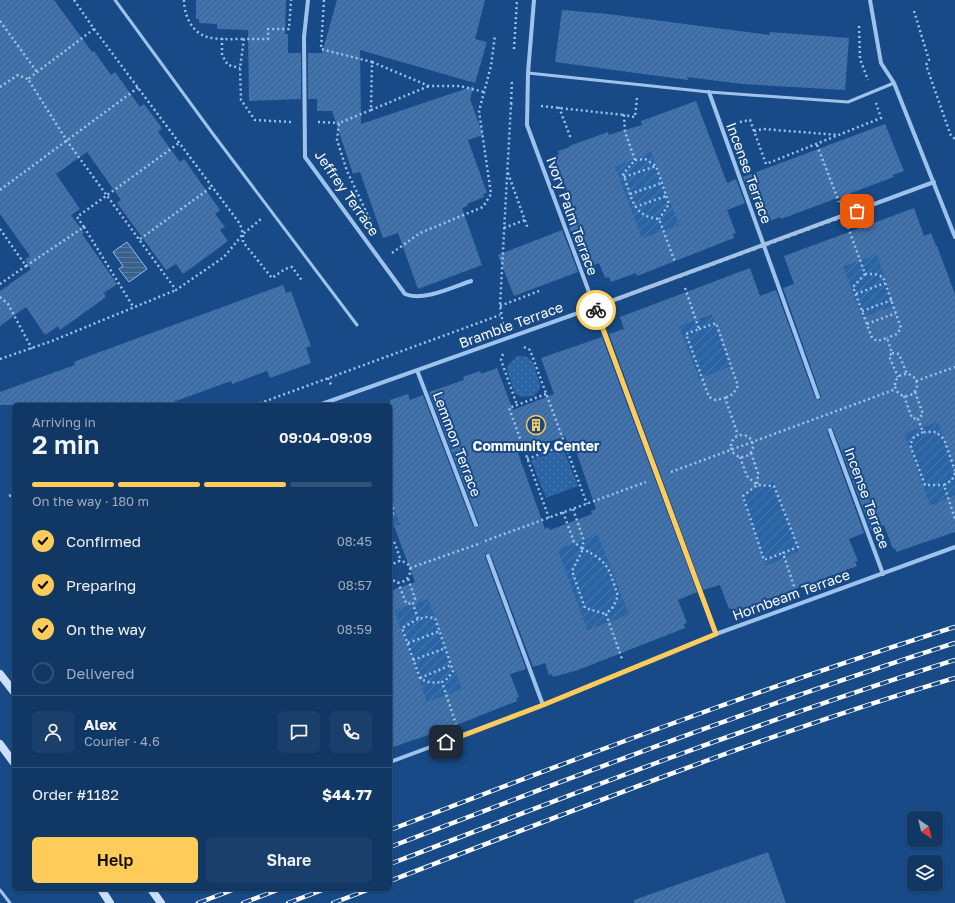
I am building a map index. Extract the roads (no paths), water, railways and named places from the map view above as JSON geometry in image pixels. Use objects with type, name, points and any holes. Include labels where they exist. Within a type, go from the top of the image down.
[{"type":"main road","points":[[0,674],[12,689]]},
{"type":"main road","points":[[0,744],[12,759]]},
{"type":"main road","points":[[102,891],[110,903]]},
{"type":"main road","points":[[152,891],[161,903]]},
{"type":"street","name":"Jeffrey Terrace","points":[[308,0],[304,37],[306,157],[405,294],[412,297],[422,297],[471,282]]},
{"type":"street","name":"Ivory Palm Terrace","points":[[534,0],[528,73],[527,125],[716,634]]},
{"type":"street","points":[[870,0],[881,63],[894,83],[955,237]]},
{"type":"street","name":"Incense Terrace","points":[[709,92],[818,397]]},
{"type":"street","name":"Bramble Terrace","points":[[325,403],[595,307],[934,182]]},
{"type":"street","name":"Lemmon Terrace","points":[[417,370],[476,525]]},
{"type":"street","name":"Incense Terrace","points":[[830,430],[883,574]]},
{"type":"street","name":"Hornbeam Terrace","points":[[392,761],[543,705],[716,634],[955,547]]},
{"type":"street","points":[[488,556],[543,705]]},
{"type":"lane","points":[[115,0],[270,211],[357,325]]},
{"type":"lane","points":[[528,73],[709,92],[848,102],[894,83]]},
{"type":"lane","points":[[0,890],[10,903]]},
{"type":"railway","points":[[392,829],[601,750],[742,699],[812,674],[955,627]]},
{"type":"railway","points":[[392,846],[742,715],[812,690],[955,643]]},
{"type":"railway","points":[[392,863],[742,732],[812,707],[955,660]]},
{"type":"railway","points":[[392,880],[600,800],[741,748],[883,700],[955,678]]},
{"type":"railway","points":[[198,903],[230,891]]},
{"type":"railway","points":[[243,903],[275,891]]},
{"type":"railway","points":[[288,903],[320,891]]},
{"type":"railway","points":[[333,903],[365,891]]},
{"type":"place","name":"Community Center","points":[[536,425]]}]
